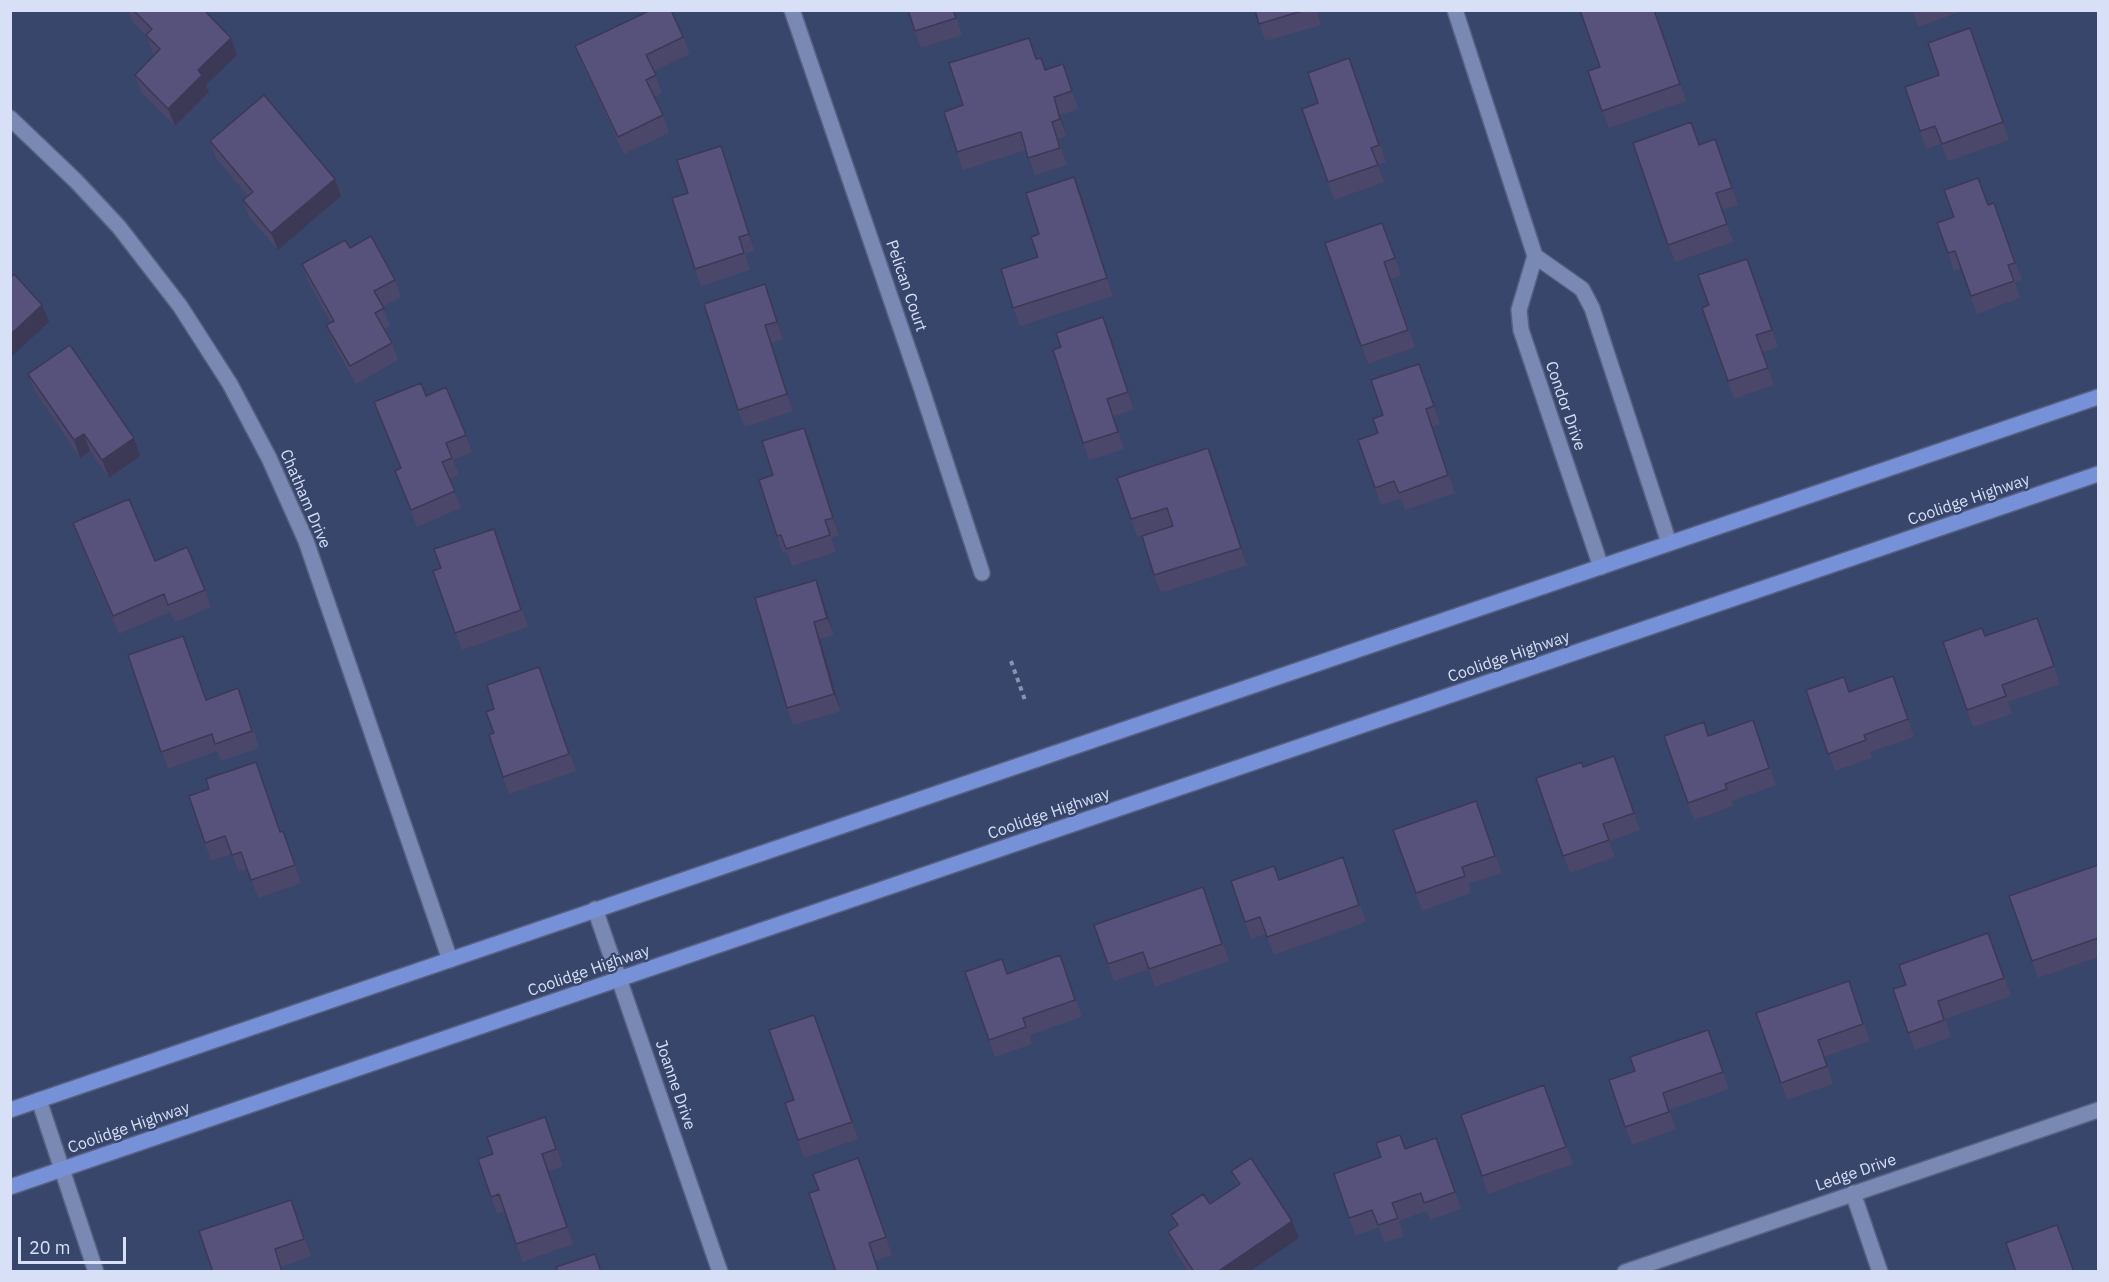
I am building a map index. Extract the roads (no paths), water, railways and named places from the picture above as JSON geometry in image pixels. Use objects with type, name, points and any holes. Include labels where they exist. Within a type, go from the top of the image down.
[{"type":"main road","points":[[10,1110],[2098,397]]},
{"type":"main road","name":"Coolidge Highway","points":[[10,1187],[2098,474]]},
{"type":"street","name":"Pelican Court","points":[[792,10],[982,573]]},
{"type":"street","points":[[1455,10],[1535,256],[1582,289],[1592,308],[1669,543]]},
{"type":"street","name":"Chatham Drive","points":[[10,118],[76,181],[119,227],[180,306],[230,384],[263,448],[306,542],[450,960]]},
{"type":"street","name":"Condor Drive","points":[[1535,256],[1519,310],[1521,330],[1601,567]]},
{"type":"street","name":"Joanne Drive","points":[[595,909],[720,1272]]},
{"type":"street","points":[[39,1100],[96,1272]]},
{"type":"street","name":"Ledge Drive","points":[[1625,1272],[2098,1110]]},
{"type":"street","points":[[1853,1193],[1880,1272]]}]
